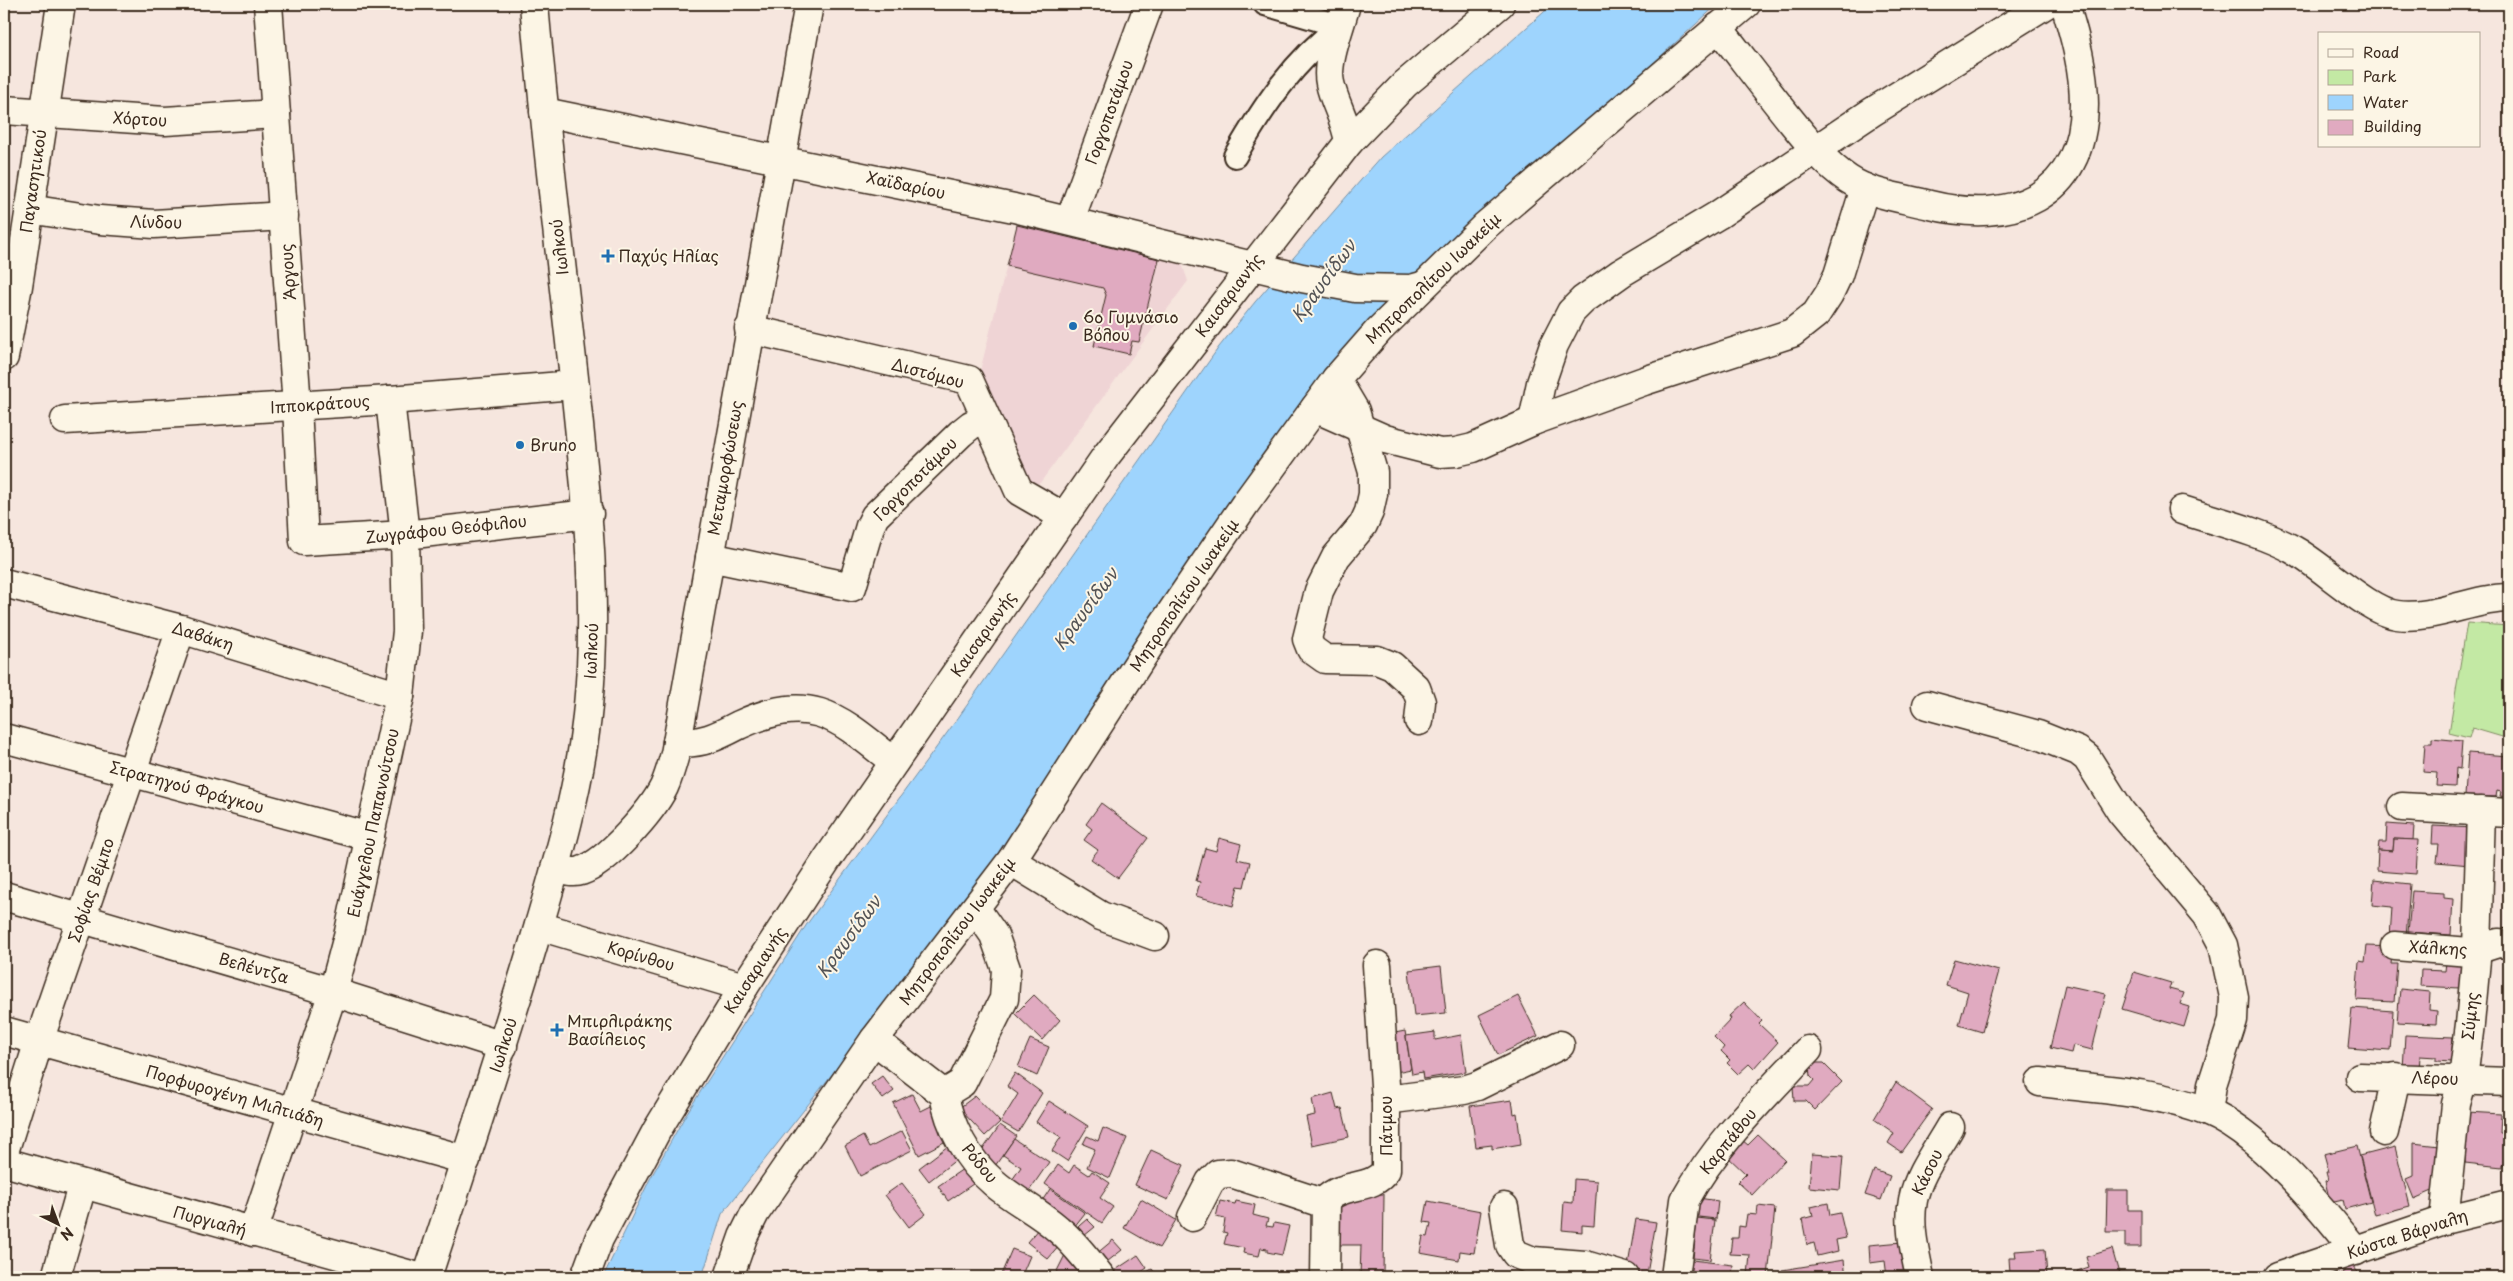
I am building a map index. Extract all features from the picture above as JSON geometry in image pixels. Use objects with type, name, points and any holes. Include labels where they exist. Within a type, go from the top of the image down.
[{"type":"street","name":"Παγασητικού","points":[[4,357],[61,4]]},
{"type":"street","name":"Άργους","points":[[268,4],[297,406],[304,542]]},
{"type":"street","name":"Ιωλκού","points":[[426,1277],[503,1046],[555,869],[582,752],[589,702],[592,623],[588,514],[534,4]]},
{"type":"street","name":"Μεταμορφώσεως","points":[[555,869],[575,872],[584,870],[622,840],[647,812],[664,788],[670,775],[809,4]]},
{"type":"street","name":"Γοργοποτάμου","points":[[1070,220],[1149,4]]},
{"type":"street","points":[[1265,4],[1343,15]]},
{"type":"street","name":"Καισαριανής","points":[[585,1277],[599,1239],[636,1167],[744,986],[894,762],[1106,456],[1259,267],[1349,142],[1405,84],[1500,4]]},
{"type":"street","name":"Μητροπολίτου Ιωακείμ","points":[[729,1277],[742,1237],[755,1213],[874,1040],[1011,861],[1162,626],[1336,379],[1416,287],[1718,26],[1746,4]]},
{"type":"street","points":[[1533,421],[1541,383],[1554,345],[1571,312],[1582,300],[1621,273],[1718,216],[1814,150],[2046,4]]},
{"type":"street","points":[[1718,26],[1814,150],[1847,178],[1865,188],[1937,207],[1970,212],[2014,208],[2042,196],[2058,180],[2070,162],[2076,148],[2083,120],[2083,89],[2080,57],[2065,4]]},
{"type":"street","points":[[1343,15],[1329,68],[1329,80],[1347,127],[1349,142]]},
{"type":"street","points":[[1235,156],[1263,107],[1343,15]]},
{"type":"street","name":"Χόρτου","points":[[4,110],[173,121],[276,114]]},
{"type":"street","name":"Χαϊδαρίου","points":[[544,112],[1070,220],[1259,267],[1355,288],[1416,287]]},
{"type":"street","points":[[1315,408],[1385,439],[1440,453],[1473,448],[1533,421],[1644,380],[1770,342],[1804,326],[1816,314],[1838,275],[1865,188]]},
{"type":"street","name":"Λίνδου","points":[[29,209],[100,220],[154,224],[284,216]]},
{"type":"street","name":"Διστόμου","points":[[749,329],[969,380],[1019,492],[1064,517]]},
{"type":"street","points":[[1336,379],[1355,411],[1373,472],[1373,494],[1369,512],[1353,538],[1336,556],[1323,582],[1310,619],[1307,639],[1311,649],[1325,660],[1377,660],[1392,666],[1416,688],[1421,702],[1419,721]]},
{"type":"street","name":"Ιπποκράτους","points":[[65,420],[390,400],[574,385]]},
{"type":"street","name":"Ευάγγελου Παπανούτσου","points":[[254,1232],[333,992],[349,932],[400,696],[407,632],[405,535],[390,400]]},
{"type":"street","name":"Γοργοποτάμου","points":[[710,557],[852,587],[870,526],[875,516],[971,424],[986,419]]},
{"type":"street","points":[[2182,510],[2276,540],[2312,561],[2377,608],[2395,615],[2412,616],[2509,598]]},
{"type":"street","name":"Ζωγράφου Θεόφιλου","points":[[304,542],[405,535],[588,514]]},
{"type":"street","name":"Δαβάκη","points":[[4,583],[181,629],[400,696]]},
{"type":"street","name":"Σοφίας Βέμπο","points":[[4,1152],[39,1041],[181,629]]},
{"type":"street","points":[[1927,705],[2038,735],[2078,751],[2087,758],[2121,812],[2208,915],[2223,945],[2234,997],[2233,1020],[2212,1085],[2208,1112]]},
{"type":"street","points":[[677,742],[703,742],[764,714],[799,709],[820,712],[838,720],[894,762]]},
{"type":"street","name":"Στρατηγού Φράγκου","points":[[4,738],[370,836]]},
{"type":"street","points":[[2402,807],[2509,813]]},
{"type":"street","name":"Σύμης","points":[[2444,1220],[2456,1104],[2463,1079],[2477,949],[2481,811]]},
{"type":"street","points":[[1011,861],[1101,916],[1155,936]]},
{"type":"street","name":"Βελέντζα","points":[[4,896],[333,992],[503,1046]]},
{"type":"street","points":[[874,1040],[944,1094],[962,1083],[1004,999],[1006,969],[994,935],[976,909]]},
{"type":"street","name":"Κορίνθου","points":[[538,926],[744,986]]},
{"type":"street","name":"Χάλκης","points":[[2395,946],[2470,952],[2498,943],[2509,944]]},
{"type":"street","name":"Πάτμου","points":[[1325,1204],[1326,1200],[1333,1193],[1376,1180],[1386,1170],[1386,1100],[1376,965]]},
{"type":"street","name":"Πορφυρογένη Μιλτιάδη","points":[[4,1031],[466,1160]]},
{"type":"street","points":[[1386,1100],[1464,1090],[1477,1086],[1560,1045]]},
{"type":"street","name":"Καρπάθου","points":[[1675,1277],[1685,1200],[1692,1188],[1720,1146],[1808,1050]]},
{"type":"street","name":"Λέρου","points":[[2360,1077],[2509,1082]]},
{"type":"street","points":[[2384,1132],[2396,1077]]},
{"type":"street","points":[[2040,1082],[2150,1096],[2208,1112],[2232,1126],[2256,1145],[2303,1189],[2356,1251]]},
{"type":"street","name":"Ρόδου","points":[[944,1094],[950,1119],[966,1151],[981,1170],[993,1182],[1057,1227],[1073,1242],[1101,1277]]},
{"type":"street","name":"Κάσου","points":[[1920,1277],[1912,1230],[1913,1199],[1920,1180],[1950,1128]]},
{"type":"street","name":"Πυργιαλή","points":[[4,1162],[82,1186],[418,1277]]},
{"type":"street","points":[[1192,1217],[1210,1182],[1218,1174],[1231,1173],[1325,1204],[1325,1277]]},
{"type":"street","points":[[56,1277],[82,1186]]},
{"type":"street","name":"Κώστα Βάρναλη","points":[[2277,1277],[2444,1220],[2509,1204]]},
{"type":"street","points":[[1504,1207],[1510,1245],[1516,1254],[1533,1261],[1585,1265],[1625,1277]]},
{"type":"shaded area","name":"6ο Γυμνάσιο Βόλου","points":[[1017,225],[1182,264],[1188,281],[1040,483],[1028,485],[980,371]]},
{"type":"green space","points":[[2467,623],[2509,626],[2509,739],[2472,728],[2469,738],[2449,733]]},
{"type":"water","name":"Κραυσίδων","points":[[1553,4],[1718,4],[1413,282],[1037,797],[996,859],[855,1045],[722,1214],[702,1277],[603,1277],[650,1179],[685,1116],[807,924],[958,718],[1219,347],[1255,302],[1381,157]]},
{"type":"building","points":[[1017,225],[1159,259],[1139,342],[1132,341],[1129,354],[1094,346],[1106,295],[1103,288],[1007,266]]},
{"type":"building","points":[[2432,738],[2462,741],[2460,769],[2456,768],[2455,787],[2436,786],[2437,773],[2423,772],[2425,743],[2432,743]]},
{"type":"building","points":[[2468,753],[2509,756],[2509,797],[2500,796],[2501,792],[2497,791],[2496,797],[2465,796]]},
{"type":"building","points":[[1101,803],[1148,838],[1118,878],[1091,859],[1098,850],[1084,840],[1092,829],[1086,824]]},
{"type":"building","points":[[2387,824],[2414,826],[2413,840],[2394,839],[2393,851],[2378,850],[2379,842],[2386,842]]},
{"type":"building","points":[[2433,826],[2473,828],[2470,865],[2437,862],[2439,844],[2432,844]]},
{"type":"building","points":[[1219,838],[1241,844],[1237,859],[1250,862],[1244,887],[1238,886],[1233,906],[1196,896],[1200,882],[1196,881],[1205,848],[1216,851]]},
{"type":"building","points":[[2394,839],[2418,840],[2416,874],[2377,871],[2378,850],[2393,851]]},
{"type":"building","points":[[2374,880],[2410,884],[2406,938],[2390,937],[2392,907],[2372,905]]},
{"type":"building","points":[[2412,891],[2444,893],[2444,898],[2453,899],[2451,935],[2408,932]]},
{"type":"building","points":[[2367,946],[2393,947],[2391,964],[2397,964],[2394,1002],[2356,1000],[2359,961],[2365,962]]},
{"type":"building","points":[[1954,959],[1999,971],[1982,1032],[1959,1025],[1968,992],[1946,985]]},
{"type":"building","points":[[2446,962],[2461,963],[2459,988],[2420,986],[2421,970],[2445,971]]},
{"type":"building","points":[[1441,966],[1446,1013],[1414,1016],[1409,970]]},
{"type":"building","points":[[2134,972],[2171,983],[2169,989],[2184,993],[2180,1004],[2190,1007],[2184,1027],[2122,1009]]},
{"type":"building","points":[[2065,985],[2106,994],[2092,1050],[2073,1045],[2071,1053],[2050,1048]]},
{"type":"building","points":[[2400,989],[2430,992],[2429,1010],[2437,1011],[2436,1024],[2397,1022]]},
{"type":"building","points":[[1034,995],[1060,1020],[1042,1040],[1015,1014]]},
{"type":"building","points":[[1518,996],[1538,1036],[1498,1055],[1479,1015]]},
{"type":"building","points":[[1744,1002],[1762,1021],[1759,1024],[1778,1042],[1754,1069],[1749,1064],[1738,1074],[1727,1063],[1730,1060],[1721,1051],[1724,1047],[1714,1037],[1731,1019],[1729,1016]]},
{"type":"building","points":[[2352,1008],[2393,1011],[2390,1051],[2348,1048]]},
{"type":"building","points":[[1405,1031],[1411,1069],[1396,1072],[1390,1034]]},
{"type":"building","points":[[1435,1032],[1435,1040],[1461,1035],[1466,1072],[1423,1079],[1422,1072],[1412,1074],[1406,1036]]},
{"type":"building","points":[[2405,1035],[2453,1037],[2451,1062],[2436,1061],[2436,1057],[2420,1056],[2419,1071],[2403,1069]]},
{"type":"building","points":[[1030,1039],[1049,1047],[1037,1076],[1018,1067]]},
{"type":"building","points":[[1813,1063],[1823,1063],[1842,1082],[1815,1110],[1806,1101],[1794,1101],[1793,1086],[1809,1086],[1814,1080],[1810,1076],[1809,1068]]},
{"type":"building","points":[[1015,1073],[1042,1093],[1018,1132],[1001,1122],[1018,1094],[1007,1086]]},
{"type":"building","points":[[882,1076],[894,1091],[883,1099],[871,1084]]},
{"type":"building","points":[[1896,1082],[1932,1109],[1901,1152],[1888,1143],[1894,1133],[1874,1119]]},
{"type":"building","points":[[1333,1093],[1337,1109],[1342,1108],[1349,1137],[1312,1145],[1306,1117],[1315,1115],[1312,1099]]},
{"type":"building","points":[[912,1094],[921,1111],[933,1105],[950,1139],[919,1155],[893,1103]]},
{"type":"building","points":[[975,1096],[1000,1122],[985,1136],[959,1108]]},
{"type":"building","points":[[1512,1100],[1514,1114],[1517,1113],[1521,1144],[1492,1149],[1492,1145],[1476,1147],[1470,1106]]},
{"type":"building","points":[[1049,1101],[1088,1126],[1067,1161],[1052,1151],[1061,1137],[1036,1122]]},
{"type":"building","points":[[2467,1112],[2501,1114],[2500,1133],[2505,1133],[2506,1137],[2505,1164],[2502,1164],[2502,1167],[2465,1163],[2465,1157],[2463,1156]]},
{"type":"building","points":[[1000,1125],[1016,1136],[995,1166],[979,1155]]},
{"type":"building","points":[[1103,1128],[1127,1138],[1110,1178],[1087,1167],[1095,1149],[1083,1144],[1087,1136],[1098,1141]]},
{"type":"building","points":[[902,1131],[912,1150],[860,1176],[845,1146],[863,1136],[869,1148]]},
{"type":"building","points":[[1758,1135],[1785,1160],[1752,1195],[1738,1182],[1746,1174],[1727,1156],[1742,1140],[1748,1145]]},
{"type":"building","points":[[1014,1139],[1049,1162],[1027,1194],[1010,1183],[1021,1167],[1003,1155]]},
{"type":"building","points":[[2413,1143],[2439,1146],[2437,1189],[2414,1199],[2406,1179],[2413,1176]]},
{"type":"building","points":[[948,1146],[957,1159],[929,1181],[919,1168]]},
{"type":"building","points":[[2357,1146],[2371,1202],[2345,1209],[2343,1199],[2330,1202],[2325,1181],[2328,1180],[2326,1172],[2329,1172],[2324,1154]]},
{"type":"building","points":[[2395,1147],[2410,1206],[2375,1215],[2360,1156]]},
{"type":"building","points":[[1151,1150],[1184,1165],[1168,1200],[1135,1185]]},
{"type":"building","points":[[1812,1154],[1843,1156],[1840,1190],[1809,1187]]},
{"type":"building","points":[[1058,1165],[1069,1173],[1074,1165],[1089,1175],[1092,1171],[1110,1183],[1100,1198],[1113,1207],[1102,1223],[1045,1184]]},
{"type":"building","points":[[963,1169],[973,1184],[948,1201],[938,1186]]},
{"type":"building","points":[[1874,1170],[1890,1176],[1881,1200],[1865,1195]]},
{"type":"building","points":[[1574,1179],[1597,1181],[1594,1226],[1582,1225],[1582,1232],[1562,1230],[1564,1202],[1573,1203]]},
{"type":"building","points":[[902,1183],[926,1214],[909,1227],[885,1195]]},
{"type":"building","points":[[1050,1189],[1085,1213],[1074,1227],[1040,1204]]},
{"type":"building","points":[[2107,1190],[2128,1190],[2128,1210],[2141,1210],[2141,1247],[2125,1247],[2125,1232],[2106,1232]]},
{"type":"building","points":[[1338,1194],[1384,1194],[1383,1277],[1360,1277],[1361,1245],[1337,1245]]},
{"type":"building","points":[[1692,1197],[1718,1201],[1716,1219],[1690,1216]]},
{"type":"building","points":[[1141,1199],[1176,1220],[1159,1248],[1124,1228]]},
{"type":"building","points":[[1220,1201],[1235,1204],[1236,1201],[1255,1205],[1253,1215],[1268,1219],[1266,1226],[1273,1227],[1274,1223],[1289,1226],[1282,1255],[1267,1252],[1267,1249],[1261,1248],[1259,1256],[1243,1253],[1244,1248],[1224,1244],[1227,1233],[1223,1232],[1225,1219],[1216,1217]]},
{"type":"building","points":[[1428,1201],[1481,1211],[1474,1253],[1460,1251],[1459,1260],[1420,1253],[1423,1236],[1428,1237],[1431,1223],[1424,1222]]},
{"type":"building","points":[[1828,1203],[1830,1215],[1840,1213],[1846,1238],[1836,1240],[1838,1251],[1817,1256],[1814,1243],[1807,1245],[1802,1219],[1813,1216],[1811,1207]]},
{"type":"building","points":[[1758,1206],[1775,1208],[1768,1277],[1748,1275],[1750,1255],[1730,1254],[1732,1238],[1738,1238],[1739,1226],[1745,1227],[1747,1214],[1757,1215]]},
{"type":"building","points":[[1697,1218],[1715,1220],[1710,1260],[1693,1258]]},
{"type":"building","points":[[1087,1219],[1095,1227],[1079,1240],[1072,1232]]},
{"type":"building","points":[[1636,1219],[1656,1222],[1647,1274],[1627,1271]]},
{"type":"building","points":[[1039,1228],[1060,1245],[1048,1259],[1027,1242]]},
{"type":"building","points":[[1113,1240],[1122,1250],[1103,1265],[1095,1255]]},
{"type":"building","points":[[1902,1242],[1905,1277],[1887,1277],[1885,1261],[1870,1263],[1869,1245]]},
{"type":"building","points":[[1012,1249],[1030,1256],[1021,1277],[1000,1277]]},
{"type":"building","points":[[2045,1249],[2047,1277],[2017,1277],[2017,1273],[2010,1274],[2009,1258],[2016,1258],[2015,1251]]},
{"type":"building","points":[[2112,1249],[2120,1277],[2079,1277],[2077,1271],[2089,1267],[2086,1257]]},
{"type":"building","points":[[1066,1253],[1087,1263],[1080,1277],[1054,1277]]},
{"type":"building","points":[[1138,1255],[1147,1268],[1134,1277],[1114,1277],[1111,1273]]},
{"type":"building","points":[[1684,1259],[1733,1265],[1732,1277],[1682,1277]]},
{"type":"building","points":[[1844,1260],[1846,1277],[1783,1277],[1782,1270]]},
{"type":"building","points":[[2352,1265],[2362,1277],[2337,1277]]},
{"type":"building","points":[[1152,1269],[1156,1274],[1154,1277],[1138,1277]]},
{"type":"place","name":"Παχύς Ηλίας","points":[[608,256]]},
{"type":"place","name":"6ο Γυμνάσιο Βόλου","points":[[1073,326]]},
{"type":"place","name":"Bruno","points":[[520,445]]},
{"type":"place","name":"Μπιρλιράκης Βασίλειος","points":[[557,1030]]}]
